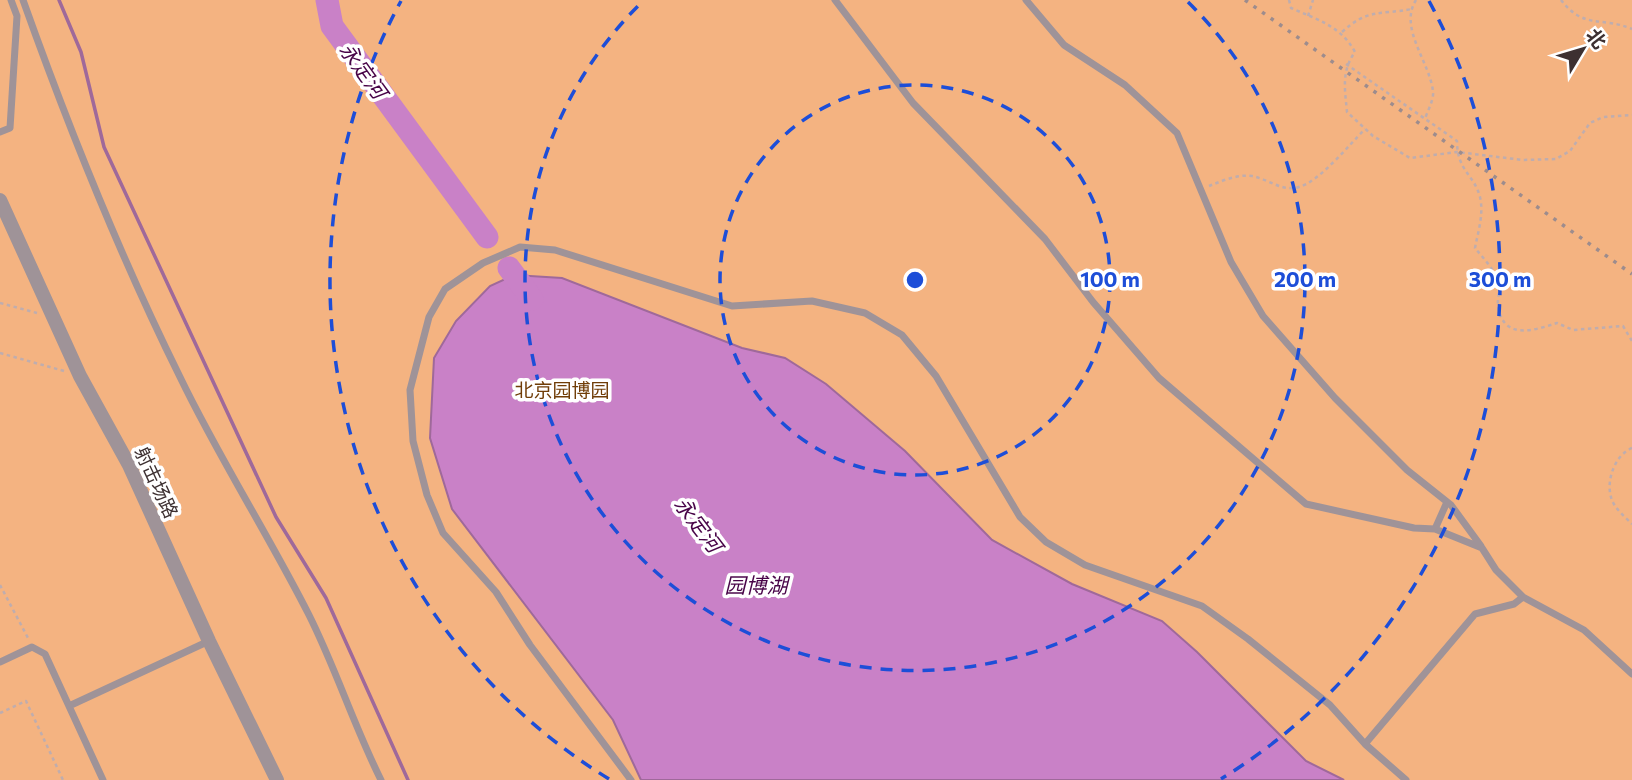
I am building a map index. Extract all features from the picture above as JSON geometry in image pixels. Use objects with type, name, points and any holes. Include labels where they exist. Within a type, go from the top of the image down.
[{"type":"street","name":"射击场路","points":[[0,200],[80,376],[129,465],[209,641],[277,780]]},
{"type":"lane","points":[[10,0],[17,16]]},
{"type":"lane","points":[[835,0],[913,103],[1045,239],[1093,302],[1159,378],[1306,504],[1414,528],[1435,529],[1482,548]]},
{"type":"lane","points":[[1026,0],[1063,45],[1125,85],[1177,133],[1231,262],[1263,316],[1335,398],[1407,470],[1447,502],[1496,570],[1524,597],[1584,630],[1632,674]]},
{"type":"lane","points":[[0,132],[10,128],[17,16],[24,3]]},
{"type":"lane","points":[[24,3],[67,126],[112,235],[186,390],[328,654],[362,741],[381,780]]},
{"type":"lane","points":[[631,780],[530,645],[496,592],[443,533],[427,495],[413,441],[410,390],[429,317],[445,289],[483,263],[520,247],[555,250],[732,306],[812,301],[865,313],[902,335],[936,376],[1020,517],[1046,542],[1085,565],[1202,607],[1248,639],[1330,705],[1365,744],[1406,780]]},
{"type":"lane","points":[[1435,529],[1447,502]]},
{"type":"lane","points":[[1365,744],[1475,614],[1514,604],[1524,597]]},
{"type":"lane","points":[[69,706],[209,641]]},
{"type":"lane","points":[[0,662],[32,647],[45,654],[103,780]]},
{"type":"path","points":[[1289,0],[1292,8],[1341,32],[1355,52],[1346,64],[1347,112],[1365,129],[1410,158],[1457,152],[1522,160],[1556,159],[1570,151],[1590,123],[1603,117],[1632,115]]},
{"type":"path","points":[[1308,16],[1313,0]]},
{"type":"path","points":[[1416,0],[1412,9],[1414,32],[1434,94],[1425,119]]},
{"type":"path","points":[[1561,0],[1572,13],[1587,21],[1621,24],[1632,29]]},
{"type":"path","points":[[1341,32],[1357,18],[1372,12],[1412,9]]},
{"type":"path","points":[[1346,64],[1457,141],[1457,159],[1480,196],[1481,217],[1475,248],[1492,270],[1499,285],[1498,309],[1508,324],[1517,331],[1557,323],[1573,330],[1623,326],[1632,341]]},
{"type":"path","points":[[1201,190],[1231,178],[1251,176],[1281,187],[1299,187],[1312,181],[1365,129]]},
{"type":"path","points":[[0,303],[53,317]]},
{"type":"path","points":[[0,353],[80,376]]},
{"type":"path","points":[[1632,448],[1617,462],[1609,480],[1611,500],[1632,524]]},
{"type":"path","points":[[0,585],[32,647]]},
{"type":"path","points":[[0,713],[26,701],[63,780]]},
{"type":"green space","name":"北京园博园","points":[[0,0],[1632,0],[1632,780],[0,780]]},
{"type":"water","name":"园博湖","points":[[514,275],[562,278],[742,348],[785,358],[826,384],[905,451],[992,540],[1072,584],[1162,621],[1197,652],[1306,761],[1344,780],[641,780],[613,720],[452,509],[430,438],[434,358],[456,321],[490,286]]},
{"type":"waterway","points":[[59,0],[81,52],[104,147],[276,517],[326,598],[408,780]]},
{"type":"waterway","name":"永定河","points":[[327,0],[332,26],[487,237]]},
{"type":"waterway","name":"永定河","points":[[509,268],[532,299]]},
{"type":"railway","points":[[1245,0],[1632,274]]}]
